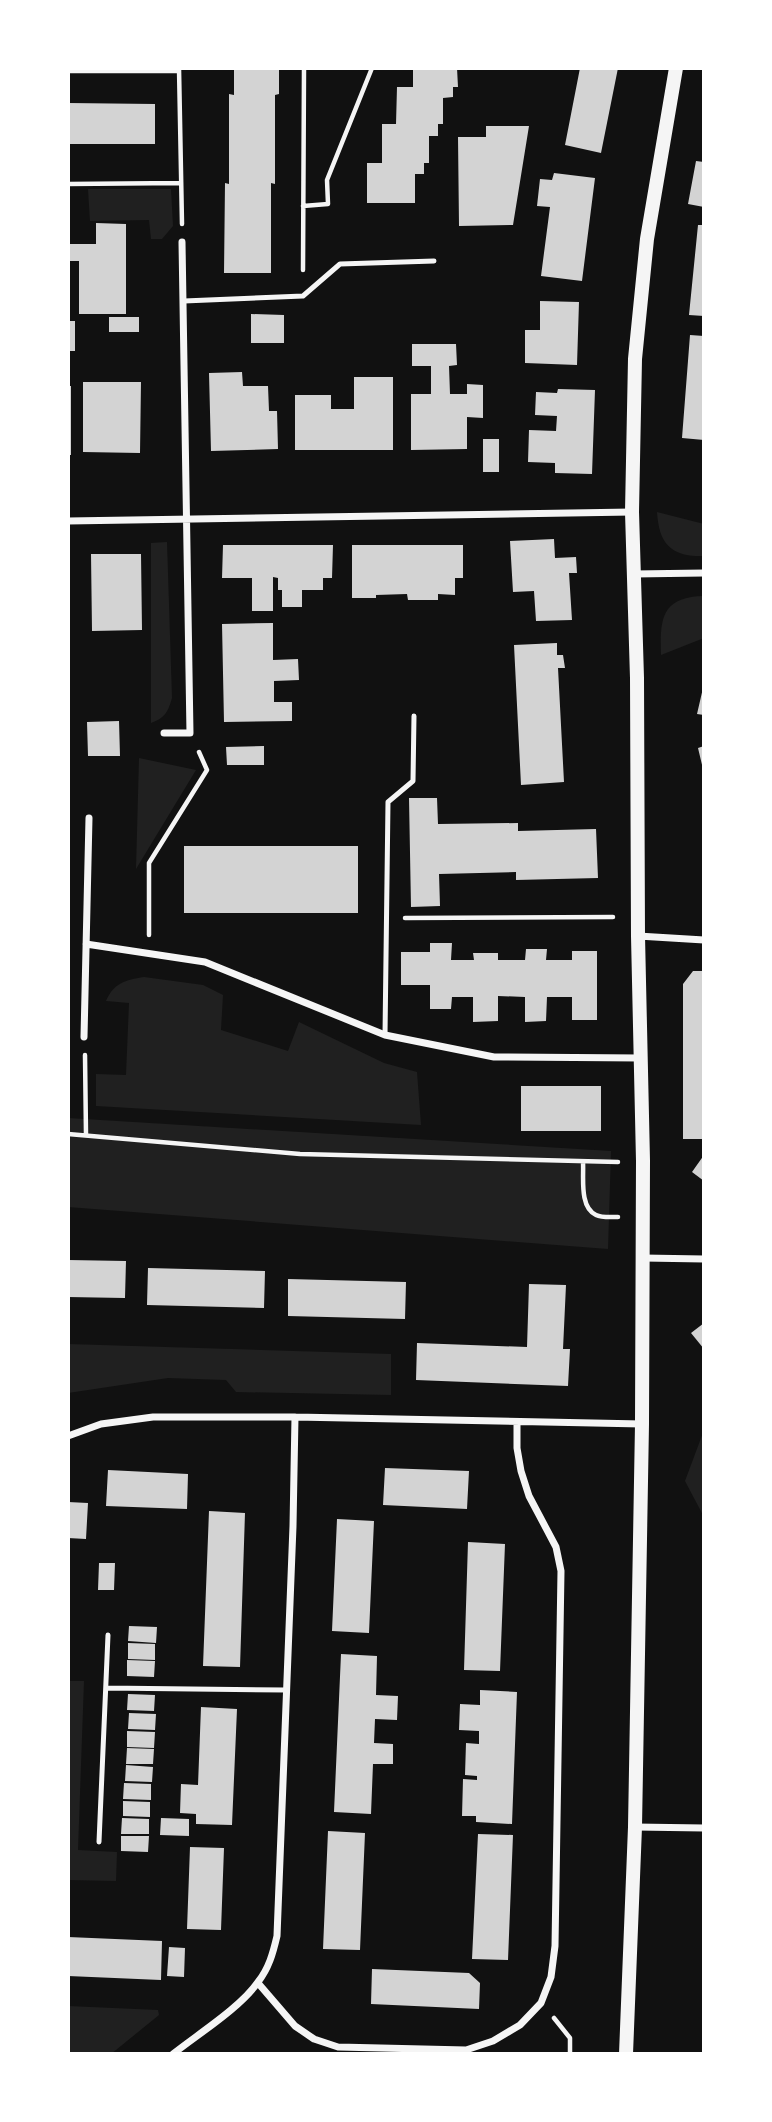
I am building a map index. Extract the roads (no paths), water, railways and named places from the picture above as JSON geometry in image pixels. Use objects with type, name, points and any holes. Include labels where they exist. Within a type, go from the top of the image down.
[{"type":"main road","points":[[626,2054],[635,1827],[643,1258],[637,678],[632,512],[636,345],[647,239],[676,68]]},
{"type":"street","points":[[164,733],[190,733],[182,242]]},
{"type":"street","points":[[68,521],[632,512]]},
{"type":"street","points":[[633,575],[704,573]]},
{"type":"street","points":[[84,1037],[89,818]]},
{"type":"street","points":[[638,936],[704,940]]},
{"type":"street","points":[[86,944],[205,962],[385,1035],[494,1057],[640,1058]]},
{"type":"street","points":[[643,1258],[704,1259]]},
{"type":"street","points":[[68,1437],[101,1424],[153,1416],[642,1424]]},
{"type":"street","points":[[173,2054],[245,1997],[258,1983],[271,1960],[277,1937],[295,1417]]},
{"type":"street","points":[[258,1983],[295,2026],[314,2039],[338,2047],[466,2050],[493,2042],[520,2025],[541,2003],[551,1978],[555,1946],[561,1571],[556,1547],[529,1496],[521,1471],[517,1448],[517,1422]]},
{"type":"street","points":[[635,1827],[704,1828]]},
{"type":"lane","points":[[184,301],[303,296],[340,264],[434,261]]},
{"type":"lane","points":[[385,1035],[388,802],[413,780],[414,716]]},
{"type":"lane","points":[[99,1842],[108,1635]]},
{"type":"lane","points":[[106,1688],[286,1690]]}]
